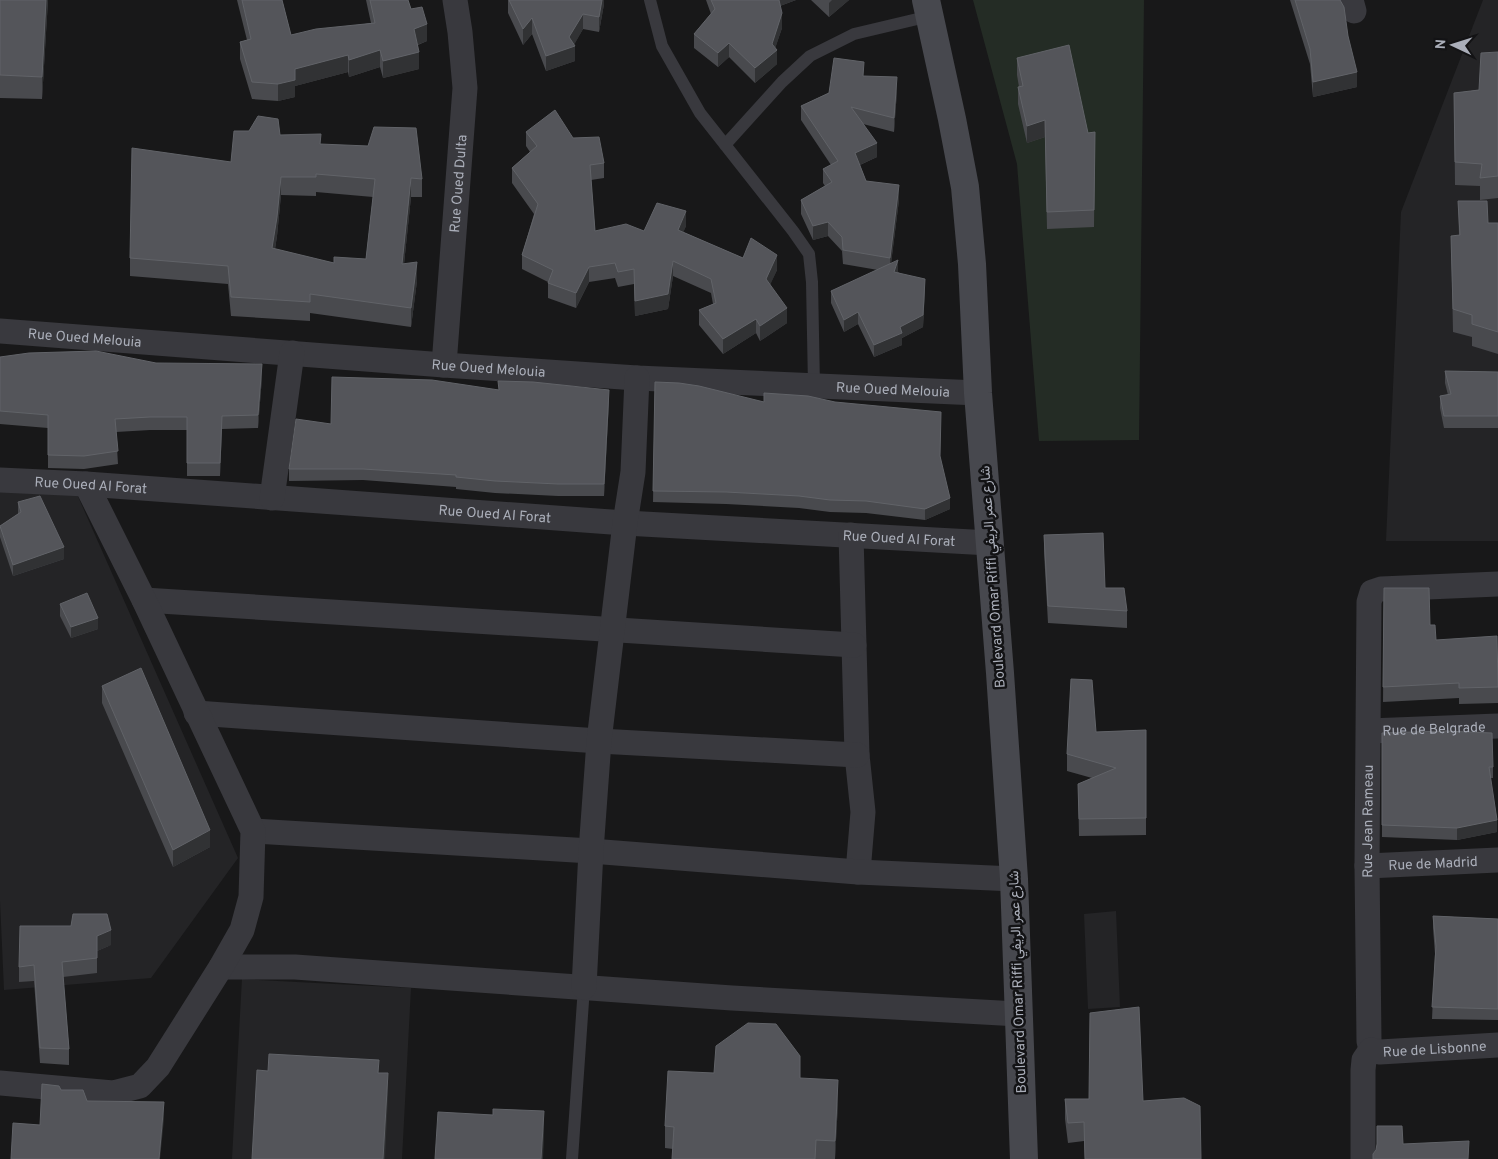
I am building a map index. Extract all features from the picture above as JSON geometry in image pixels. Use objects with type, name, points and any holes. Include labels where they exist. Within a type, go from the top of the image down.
[{"type":"street","name":"Rue Oued Dulta","points":[[444,365],[465,88],[455,0]]},
{"type":"street","name":"Boulevard Omar Riffi شارع عمر الريفي","points":[[928,8],[965,187],[972,264],[978,393],[1014,879],[1024,1159]]},
{"type":"street","name":"Rue Oued Melouia","points":[[0,330],[444,365],[638,378],[978,393]]},
{"type":"street","points":[[272,498],[292,353]]},
{"type":"street","points":[[584,987],[599,741],[624,523],[633,472],[638,378]]},
{"type":"street","name":"Rue Oued Al Forat","points":[[0,480],[86,484],[624,523],[990,543]]},
{"type":"street","points":[[0,1083],[113,1093],[140,1086],[158,1068],[221,967],[242,930],[251,897],[253,831],[144,600],[86,484]]},
{"type":"street","points":[[851,535],[857,755],[863,812],[858,872]]},
{"type":"street","name":"Rue Jean Rameau","points":[[1371,1050],[1369,1041],[1367,866],[1369,602],[1372,592],[1381,589],[1498,584]]},
{"type":"street","points":[[144,600],[854,645]]},
{"type":"street","points":[[196,713],[599,741],[857,755]]},
{"type":"street","name":"Rue de Belgrade","points":[[1369,731],[1498,726]]},
{"type":"street","points":[[253,831],[591,851],[858,872],[1014,879]]},
{"type":"street","name":"Rue de Madrid","points":[[1367,866],[1498,860]]},
{"type":"street","points":[[221,967],[295,967],[732,998],[1019,1014]]},
{"type":"street","name":"Rue de Lisbonne","points":[[1371,1050],[1380,1052],[1498,1045]]},
{"type":"street","points":[[1363,1159],[1363,1070],[1364,1060],[1371,1050]]},
{"type":"lane","points":[[650,0],[662,46],[700,113],[809,254],[812,282],[814,386]]},
{"type":"lane","points":[[725,145],[782,82],[810,56],[854,34],[928,8]]},
{"type":"lane","points":[[572,1159],[584,987]]},
{"type":"shaded area","points":[[973,0],[1144,0],[1139,440],[1039,441],[1017,164]]},
{"type":"shaded area","points":[[1483,0],[1498,0],[1498,541],[1386,541],[1401,212]]},
{"type":"shaded area","points":[[0,492],[76,492],[238,858],[151,978],[4,990],[0,901]]},
{"type":"shaded area","points":[[1116,911],[1120,1007],[1088,1009],[1084,914]]},
{"type":"shaded area","points":[[242,979],[411,988],[402,1159],[232,1159]]},
{"type":"building","points":[[0,0],[46,0],[42,77],[0,75]]},
{"type":"building","points":[[242,0],[282,0],[291,35],[316,29],[375,23],[370,0],[408,0],[411,9],[422,7],[427,24],[414,29],[419,52],[383,61],[380,50],[349,60],[348,55],[295,69],[295,80],[278,84],[252,82],[240,42],[251,39]]},
{"type":"building","points":[[509,0],[602,0],[599,17],[583,14],[569,37],[575,46],[546,56],[532,18],[523,29]]},
{"type":"building","points":[[711,0],[779,0],[782,13],[772,44],[777,50],[755,68],[729,43],[718,53],[694,34],[715,9]]},
{"type":"building","points":[[1295,0],[1340,0],[1344,7],[1348,36],[1357,72],[1313,82],[1310,49]]},
{"type":"building","points":[[1069,45],[1088,133],[1095,132],[1094,210],[1047,212],[1045,120],[1027,126],[1018,87],[1023,86],[1017,58]]},
{"type":"building","points":[[1498,52],[1498,176],[1480,178],[1482,164],[1455,162],[1454,93],[1479,90],[1481,53]]},
{"type":"building","points":[[834,58],[864,62],[863,76],[897,77],[894,118],[851,107],[877,143],[855,153],[866,181],[899,185],[890,258],[843,250],[842,237],[828,222],[813,226],[801,200],[832,182],[823,169],[838,161],[801,106],[829,93]]},
{"type":"building","points":[[555,110],[573,138],[599,137],[604,163],[590,165],[595,231],[626,224],[644,231],[657,203],[686,211],[678,230],[743,258],[751,238],[777,255],[766,279],[787,308],[760,326],[756,319],[723,339],[699,310],[716,303],[711,279],[673,261],[668,294],[635,301],[634,269],[618,272],[615,263],[589,267],[576,293],[548,283],[553,270],[522,255],[538,204],[512,168],[537,146],[526,132]]},
{"type":"building","points":[[258,116],[278,119],[280,135],[321,134],[320,144],[368,146],[374,127],[416,128],[422,179],[411,178],[402,264],[417,262],[411,308],[310,294],[310,302],[231,297],[228,266],[130,258],[132,148],[231,162],[234,131],[249,131]],"holes":[[[316,174],[375,179],[366,259],[334,257],[334,263],[272,248],[281,177],[316,177]]]},
{"type":"building","points":[[1458,201],[1487,201],[1488,223],[1498,223],[1498,332],[1472,324],[1472,315],[1453,309],[1451,236],[1460,235]]},
{"type":"building","points":[[898,260],[894,272],[925,279],[923,315],[900,327],[902,333],[874,345],[858,312],[844,320],[831,291]]},
{"type":"building","points":[[96,351],[156,363],[262,364],[258,415],[222,416],[220,463],[187,463],[187,417],[115,419],[118,451],[84,456],[48,455],[48,415],[0,411],[0,357],[29,353]]},
{"type":"building","points":[[1445,371],[1498,372],[1498,416],[1444,416],[1440,396],[1451,394]]},
{"type":"building","points":[[332,377],[432,380],[499,390],[498,381],[533,382],[609,390],[604,484],[495,481],[456,477],[456,475],[363,469],[289,469],[296,419],[331,424]]},
{"type":"building","points":[[655,382],[699,386],[764,402],[764,393],[808,396],[835,402],[941,412],[940,456],[950,498],[925,509],[866,501],[830,500],[799,496],[653,491]]},
{"type":"building","points":[[40,496],[64,547],[13,565],[0,526],[21,512],[18,502]]},
{"type":"building","points":[[1103,533],[1105,588],[1124,588],[1127,611],[1048,606],[1044,535]]},
{"type":"building","points":[[1384,588],[1429,588],[1430,625],[1435,625],[1436,640],[1497,636],[1498,687],[1459,688],[1459,683],[1383,687]]},
{"type":"building","points":[[87,593],[98,618],[71,627],[60,604]]},
{"type":"building","points":[[141,668],[210,830],[173,850],[102,686]]},
{"type":"building","points":[[1071,679],[1092,680],[1096,732],[1146,730],[1146,818],[1079,819],[1078,784],[1116,768],[1067,754]]},
{"type":"building","points":[[1446,731],[1492,733],[1493,767],[1489,767],[1497,820],[1457,828],[1382,825],[1382,733]]},
{"type":"building","points":[[73,914],[107,914],[111,930],[97,936],[97,958],[62,962],[69,1049],[40,1048],[34,965],[19,967],[20,926],[71,926]]},
{"type":"building","points":[[1433,916],[1498,919],[1498,1009],[1432,1007],[1436,946]]},
{"type":"building","points":[[1139,1007],[1143,1101],[1184,1098],[1200,1106],[1201,1159],[1085,1159],[1084,1122],[1068,1123],[1065,1099],[1089,1099],[1090,1013]]},
{"type":"building","points":[[748,1023],[776,1024],[800,1056],[800,1078],[838,1080],[835,1141],[816,1140],[815,1159],[672,1159],[674,1127],[665,1126],[668,1071],[714,1073],[716,1046]]},
{"type":"building","points":[[269,1054],[379,1060],[378,1073],[388,1073],[383,1159],[252,1159],[257,1070],[268,1071]]},
{"type":"building","points":[[42,1084],[59,1086],[61,1090],[83,1090],[87,1101],[164,1102],[159,1159],[11,1159],[13,1123],[40,1125]]},
{"type":"building","points":[[493,1109],[544,1111],[541,1159],[435,1159],[438,1112],[493,1115]]},
{"type":"building","points":[[1377,1126],[1402,1126],[1403,1144],[1469,1141],[1468,1159],[1373,1159],[1377,1144]]}]
